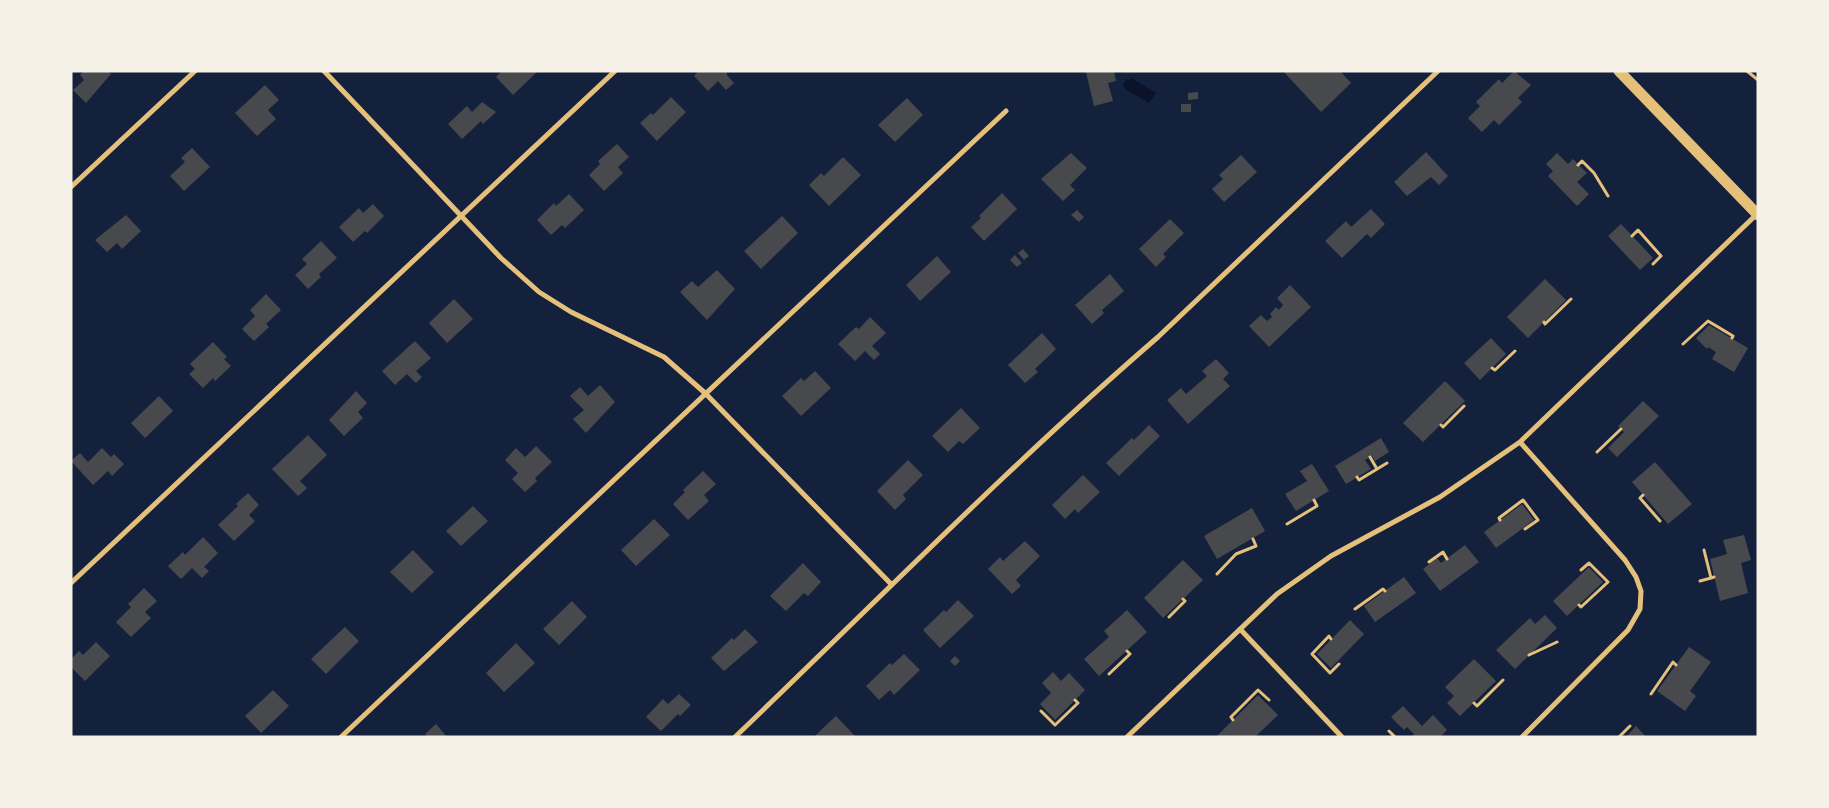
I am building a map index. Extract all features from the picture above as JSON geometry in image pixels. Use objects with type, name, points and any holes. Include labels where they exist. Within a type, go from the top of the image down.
[{"type":"main road","points":[[1619,71],[1757,214]]},
{"type":"street","points":[[71,187],[195,71]]},
{"type":"street","points":[[324,71],[501,258],[540,292],[571,312],[664,357],[705,393],[891,584]]},
{"type":"street","points":[[71,583],[616,71]]},
{"type":"street","points":[[735,737],[844,633],[891,584],[1114,375],[1158,337],[1438,71]]},
{"type":"street","points":[[341,737],[1006,111]]},
{"type":"street","points":[[1127,737],[1277,594],[1298,578],[1364,537],[1440,497],[1520,442],[1757,214]]},
{"type":"street","points":[[1520,442],[1625,560],[1636,578],[1641,591],[1640,609],[1628,630],[1522,737]]},
{"type":"street","points":[[1240,629],[1342,737]]},
{"type":"path","points":[[1747,71],[1758,80]]},
{"type":"path","points":[[1578,165],[1582,161],[1594,173],[1608,196]]},
{"type":"path","points":[[1632,236],[1638,230],[1661,256],[1653,264]]},
{"type":"path","points":[[1544,322],[1545,324],[1571,299]]},
{"type":"path","points":[[1683,344],[1708,321],[1733,336],[1732,338]]},
{"type":"path","points":[[1492,368],[1495,370],[1515,351]]},
{"type":"path","points":[[1441,425],[1443,427],[1464,406]]},
{"type":"path","points":[[1597,452],[1621,429]]},
{"type":"path","points":[[1370,458],[1377,469]]},
{"type":"path","points":[[1357,477],[1359,480],[1387,463]]},
{"type":"path","points":[[1643,495],[1640,498],[1660,521]]},
{"type":"path","points":[[1287,524],[1317,506],[1314,500]]},
{"type":"path","points":[[1500,520],[1499,518],[1523,500],[1538,520],[1525,529]]},
{"type":"path","points":[[1217,574],[1236,554],[1256,546],[1253,539]]},
{"type":"path","points":[[1700,581],[1713,578],[1704,550]]},
{"type":"path","points":[[1429,562],[1443,552],[1447,559]]},
{"type":"path","points":[[1579,605],[1581,607],[1608,582],[1589,563],[1582,570]]},
{"type":"path","points":[[1355,609],[1383,589],[1385,591]]},
{"type":"path","points":[[1169,617],[1185,601],[1183,599]]},
{"type":"path","points":[[1331,639],[1329,636],[1312,654],[1330,673],[1338,664]]},
{"type":"path","points":[[1529,655],[1557,642]]},
{"type":"path","points":[[1109,674],[1130,654],[1126,651]]},
{"type":"path","points":[[1651,694],[1673,662],[1676,664]]},
{"type":"path","points":[[1474,703],[1477,706],[1504,680]]},
{"type":"path","points":[[1233,720],[1230,717],[1258,690],[1269,700]]},
{"type":"path","points":[[1041,711],[1055,725],[1078,703],[1075,700]]},
{"type":"path","points":[[1619,737],[1630,726]]},
{"type":"path","points":[[1389,731],[1395,737]]},
{"type":"water","points":[[1131,78],[1156,93],[1149,103],[1125,89],[1123,85],[1126,79],[1129,80]]},
{"type":"building","points":[[84,71],[108,71],[111,74],[86,103],[73,90],[84,80],[80,75]]},
{"type":"building","points":[[502,71],[538,71],[513,95],[496,77]]},
{"type":"building","points":[[698,71],[727,71],[727,75],[734,83],[726,90],[718,81],[708,91],[694,76]]},
{"type":"building","points":[[1114,71],[1116,81],[1108,83],[1113,101],[1094,106],[1086,72]]},
{"type":"building","points":[[1283,71],[1340,71],[1351,83],[1321,112]]},
{"type":"building","points":[[1514,71],[1531,85],[1518,98],[1522,102],[1499,125],[1494,120],[1482,132],[1468,118],[1480,106],[1476,102],[1499,79],[1502,83]]},
{"type":"building","points":[[265,85],[279,100],[268,110],[276,119],[257,136],[235,113]]},
{"type":"building","points":[[1198,92],[1198,99],[1188,100],[1188,93]]},
{"type":"building","points":[[671,97],[686,112],[657,141],[640,123],[651,113],[653,115]]},
{"type":"building","points":[[907,98],[923,115],[895,142],[878,125]]},
{"type":"building","points":[[482,102],[496,112],[483,124],[481,121],[462,139],[448,124],[467,106],[472,112]]},
{"type":"building","points":[[1181,104],[1191,104],[1191,112],[1181,112]]},
{"type":"building","points":[[617,144],[629,157],[618,167],[623,173],[604,191],[589,175],[600,164],[598,161]]},
{"type":"building","points":[[192,148],[210,167],[184,191],[170,176],[185,162],[181,158]]},
{"type":"building","points":[[1426,152],[1448,176],[1439,185],[1431,177],[1407,196],[1394,182]]},
{"type":"building","points":[[1071,153],[1087,168],[1070,185],[1075,190],[1063,201],[1041,179]]},
{"type":"building","points":[[1557,153],[1568,164],[1573,159],[1587,173],[1577,182],[1589,194],[1577,206],[1548,176],[1553,171],[1546,164]]},
{"type":"building","points":[[1241,155],[1257,172],[1224,202],[1212,189],[1223,179],[1219,175]]},
{"type":"building","points":[[843,157],[861,175],[829,206],[809,185],[821,173],[824,176]]},
{"type":"building","points":[[1002,193],[1017,209],[984,241],[971,227]]},
{"type":"building","points":[[569,194],[584,210],[565,228],[562,225],[551,235],[537,220],[554,203],[556,206]]},
{"type":"building","points":[[373,204],[384,216],[367,233],[365,231],[353,242],[339,227],[359,208],[363,213]]},
{"type":"building","points":[[1371,209],[1385,224],[1371,238],[1367,234],[1342,258],[1325,241],[1346,221],[1351,227]]},
{"type":"building","points":[[1077,210],[1084,217],[1079,222],[1071,215]]},
{"type":"building","points":[[126,215],[141,231],[122,249],[117,243],[107,252],[95,240]]},
{"type":"building","points":[[782,216],[798,233],[761,269],[744,251]]},
{"type":"building","points":[[1170,219],[1184,233],[1163,254],[1166,257],[1156,267],[1139,249]]},
{"type":"building","points":[[1621,224],[1653,258],[1640,270],[1608,236]]},
{"type":"building","points":[[321,241],[337,258],[319,274],[321,277],[308,289],[295,275],[307,264],[302,259]]},
{"type":"building","points":[[1023,249],[1029,256],[1024,260],[1018,253]]},
{"type":"building","points":[[1015,255],[1022,263],[1017,267],[1010,260]]},
{"type":"building","points":[[937,256],[951,272],[920,301],[906,285]]},
{"type":"building","points":[[717,270],[735,289],[707,320],[680,292],[692,281],[698,287]]},
{"type":"building","points":[[1110,274],[1124,291],[1102,310],[1104,313],[1092,324],[1075,305]]},
{"type":"building","points":[[1545,279],[1566,300],[1528,338],[1507,317]]},
{"type":"building","points":[[1290,285],[1311,307],[1269,347],[1249,326],[1261,315],[1267,321],[1272,317],[1270,314],[1276,307],[1279,310],[1283,305],[1277,298]]},
{"type":"building","points":[[266,294],[281,310],[266,324],[269,327],[254,341],[242,329],[255,316],[250,310]]},
{"type":"building","points":[[454,299],[473,319],[447,343],[429,323]]},
{"type":"building","points":[[870,317],[886,333],[872,346],[880,354],[874,360],[865,351],[855,361],[838,344],[856,327],[859,329]]},
{"type":"building","points":[[1709,325],[1748,348],[1734,372],[1712,359],[1716,352],[1708,347],[1707,349],[1696,338]]},
{"type":"building","points":[[1042,333],[1056,349],[1035,369],[1038,372],[1025,383],[1008,365]]},
{"type":"building","points":[[1491,338],[1506,354],[1480,380],[1464,363]]},
{"type":"building","points":[[415,341],[431,358],[416,371],[422,377],[416,383],[407,374],[395,385],[382,371]]},
{"type":"building","points":[[213,342],[227,357],[224,359],[231,366],[215,381],[213,378],[203,388],[189,374],[195,369],[190,364]]},
{"type":"building","points":[[1216,359],[1229,373],[1223,379],[1230,386],[1188,424],[1167,400],[1181,388],[1186,394],[1207,376],[1202,371]]},
{"type":"building","points":[[815,371],[831,388],[801,416],[782,396],[801,378],[804,381]]},
{"type":"building","points":[[1445,381],[1465,401],[1423,442],[1403,423]]},
{"type":"building","points":[[600,385],[615,402],[586,433],[573,419],[584,410],[570,396],[580,387],[588,396]]},
{"type":"building","points":[[356,391],[367,403],[358,412],[363,418],[344,436],[329,420]]},
{"type":"building","points":[[159,396],[173,411],[145,438],[131,423]]},
{"type":"building","points":[[1643,401],[1659,416],[1617,457],[1608,448],[1624,432],[1618,426]]},
{"type":"building","points":[[961,408],[980,428],[963,444],[959,441],[948,452],[932,436]]},
{"type":"building","points":[[1149,425],[1160,436],[1119,476],[1106,463],[1132,438],[1134,440]]},
{"type":"building","points":[[308,435],[327,455],[300,481],[307,488],[298,496],[272,469]]},
{"type":"building","points":[[1381,438],[1389,452],[1375,461],[1372,456],[1365,460],[1371,469],[1346,484],[1335,466]]},
{"type":"building","points":[[536,446],[552,462],[535,478],[537,481],[525,492],[512,479],[518,473],[505,460],[516,448],[525,457]]},
{"type":"building","points":[[102,448],[111,457],[114,454],[124,464],[112,476],[108,471],[93,485],[71,461],[80,453],[88,462]]},
{"type":"building","points":[[908,460],[923,475],[903,495],[906,499],[895,510],[877,491]]},
{"type":"building","points":[[1655,462],[1692,504],[1668,524],[1632,482]]},
{"type":"building","points":[[1312,464],[1329,491],[1296,511],[1285,494],[1307,481],[1300,471]]},
{"type":"building","points":[[703,471],[716,484],[704,495],[709,501],[688,520],[673,504],[685,492],[683,490]]},
{"type":"building","points":[[1083,475],[1100,492],[1078,513],[1075,509],[1065,519],[1052,505]]},
{"type":"building","points":[[248,493],[259,505],[249,515],[255,521],[234,541],[218,525],[238,506],[236,504]]},
{"type":"building","points":[[1522,504],[1534,520],[1496,548],[1484,532]]},
{"type":"building","points":[[473,506],[488,521],[461,546],[446,531]]},
{"type":"building","points":[[1252,508],[1265,531],[1217,559],[1204,536]]},
{"type":"building","points":[[654,519],[670,535],[636,566],[621,550]]},
{"type":"building","points":[[1744,535],[1751,560],[1741,563],[1748,593],[1720,601],[1710,559],[1727,554],[1723,540]]},
{"type":"building","points":[[203,537],[218,553],[204,567],[209,571],[202,578],[192,568],[181,579],[168,566],[183,552],[185,555]]},
{"type":"building","points":[[1025,541],[1040,556],[1016,580],[1021,586],[1012,594],[988,569],[1000,557],[1003,561]]},
{"type":"building","points":[[1465,545],[1479,562],[1440,591],[1423,569],[1437,558],[1441,563]]},
{"type":"building","points":[[413,550],[434,572],[412,593],[390,572]]},
{"type":"building","points":[[1183,560],[1203,580],[1163,618],[1144,598]]},
{"type":"building","points":[[803,563],[821,582],[808,596],[804,593],[786,611],[770,596]]},
{"type":"building","points":[[1589,567],[1603,582],[1567,616],[1553,601]]},
{"type":"building","points":[[1404,577],[1416,593],[1375,622],[1364,606]]},
{"type":"building","points":[[144,588],[157,601],[145,612],[151,618],[131,637],[116,622],[131,607],[128,604]]},
{"type":"building","points":[[958,600],[974,616],[940,648],[923,630],[944,610],[946,612]]},
{"type":"building","points":[[572,601],[587,617],[559,645],[543,629]]},
{"type":"building","points":[[1127,610],[1147,632],[1099,676],[1084,659],[1109,637],[1104,631]]},
{"type":"building","points":[[1545,615],[1557,628],[1515,669],[1496,650],[1530,618],[1535,624]]},
{"type":"building","points":[[1350,620],[1364,634],[1331,668],[1317,654]]},
{"type":"building","points":[[345,627],[359,641],[326,674],[311,659]]},
{"type":"building","points":[[745,629],[758,642],[724,671],[711,658],[732,638],[734,640]]},
{"type":"building","points":[[96,642],[110,656],[85,681],[71,667],[71,659],[79,651],[83,655]]},
{"type":"building","points":[[516,643],[535,663],[504,692],[486,673]]},
{"type":"building","points":[[1689,647],[1711,662],[1690,691],[1696,696],[1685,711],[1657,691]]},
{"type":"building","points":[[904,654],[920,670],[894,695],[890,690],[879,700],[866,686],[890,663],[892,665]]},
{"type":"building","points":[[955,656],[960,661],[955,666],[950,661]]},
{"type":"building","points":[[1474,659],[1496,681],[1460,716],[1447,703],[1454,696],[1445,687]]},
{"type":"building","points":[[1053,672],[1061,681],[1069,673],[1085,690],[1055,720],[1040,704],[1051,693],[1042,683]]},
{"type":"building","points":[[273,690],[289,706],[261,733],[245,716]]},
{"type":"building","points":[[679,694],[691,705],[680,716],[678,714],[661,731],[646,717],[663,699],[668,704]]},
{"type":"building","points":[[1258,695],[1278,715],[1255,737],[1216,737]]},
{"type":"building","points":[[1403,706],[1422,726],[1433,715],[1447,730],[1440,737],[1411,737],[1414,734],[1407,727],[1404,730],[1391,717]]},
{"type":"building","points":[[836,716],[856,737],[814,737],[822,729]]},
{"type":"building","points":[[436,724],[447,737],[428,737],[425,734]]},
{"type":"building","points":[[1636,726],[1646,737],[1626,737]]}]
